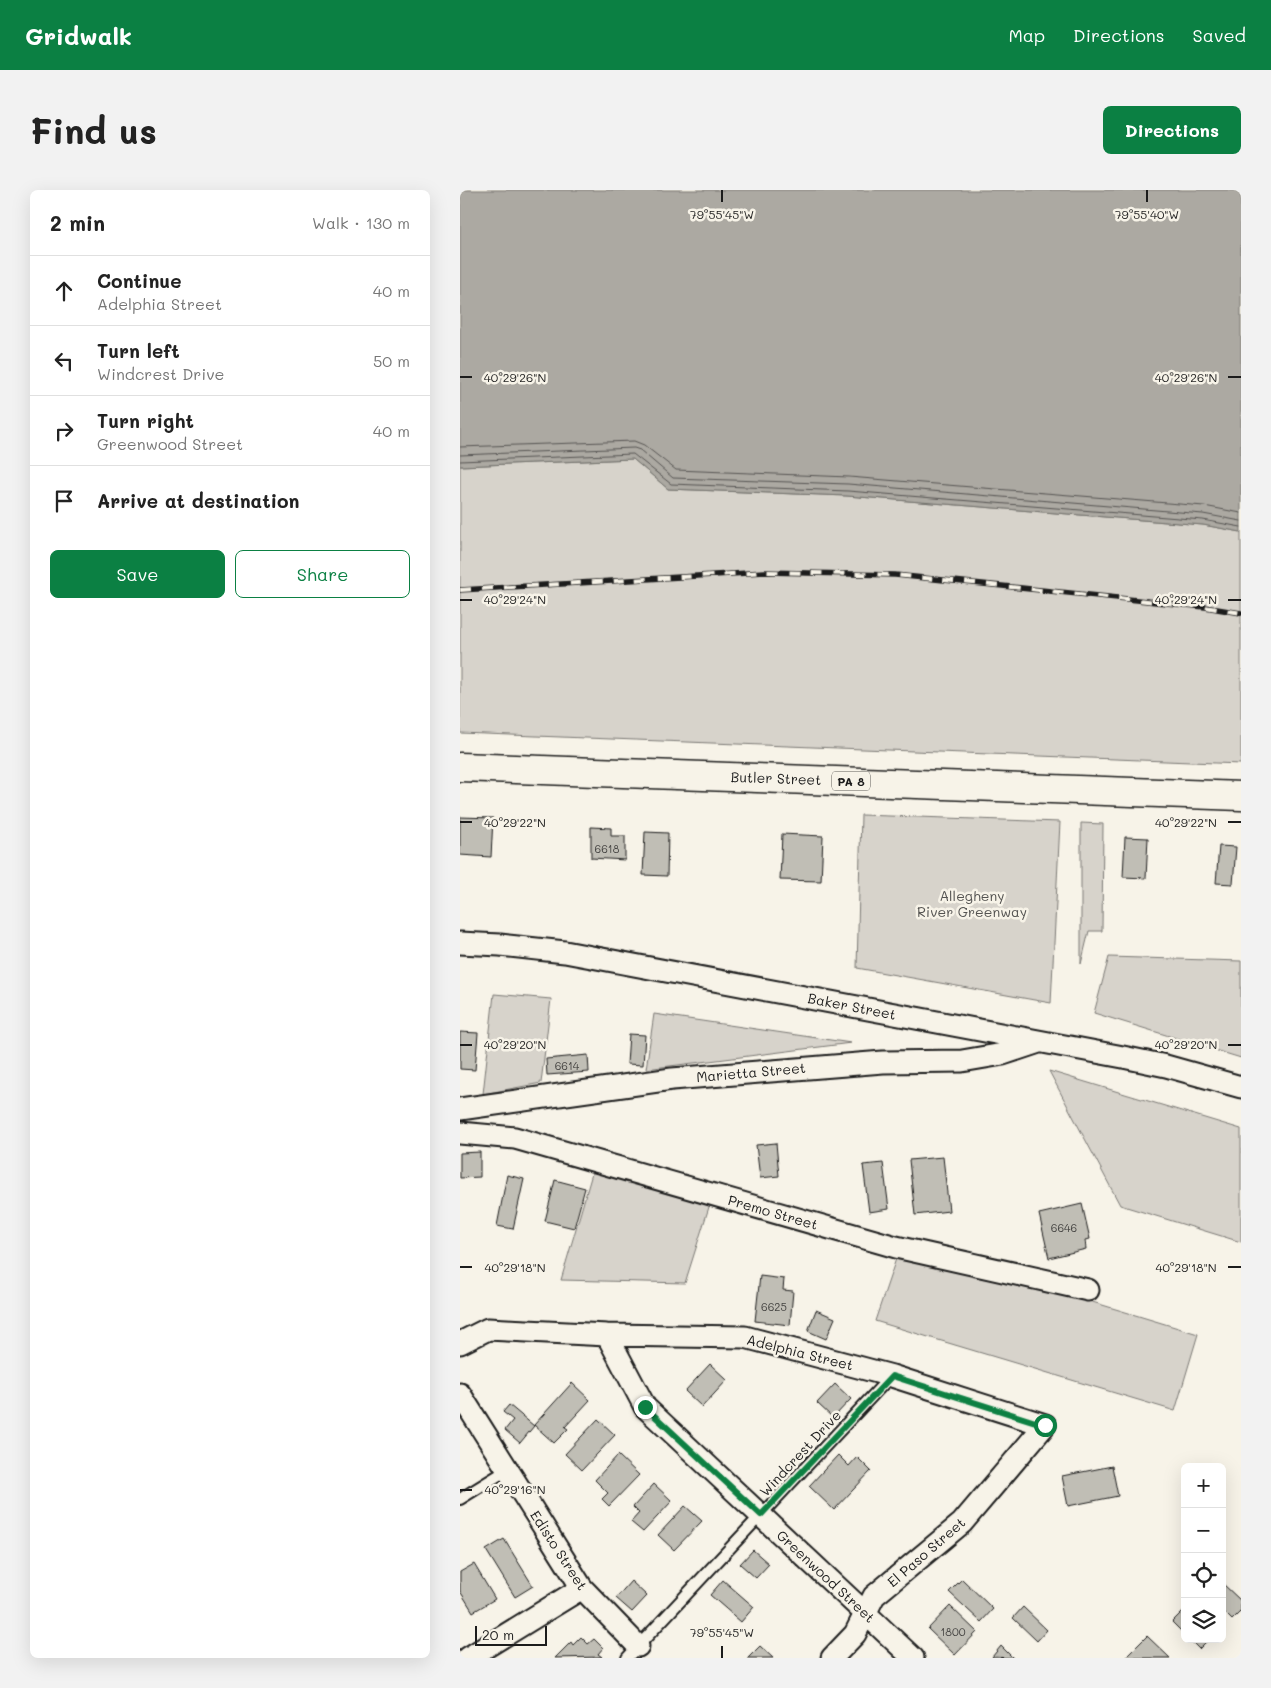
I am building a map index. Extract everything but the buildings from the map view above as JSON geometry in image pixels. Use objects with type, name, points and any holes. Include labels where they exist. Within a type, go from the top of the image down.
[{"type":"highway","name":"Butler Street","points":[[460,767],[1241,796]]},
{"type":"street","name":"Baker Street","points":[[460,943],[500,944],[565,952],[1042,1041],[1166,1066],[1241,1087]]},
{"type":"street","name":"Marietta Street","points":[[460,1109],[672,1079],[882,1062],[969,1060],[1003,1054],[1042,1041]]},
{"type":"street","name":"Premo Street","points":[[460,1133],[515,1138],[896,1247],[1088,1290]]},
{"type":"street","name":"Adelphia Street","points":[[460,1343],[488,1328],[607,1335],[745,1337],[892,1376],[1045,1425]]},
{"type":"street","name":"Greenwood Street","points":[[607,1335],[645,1407],[913,1658]]},
{"type":"street","name":"Edisto Street","points":[[460,1394],[582,1588],[632,1652]]},
{"type":"street","name":"El Paso Street","points":[[832,1658],[855,1634],[874,1596],[962,1523],[1045,1425]]},
{"type":"street","points":[[468,1658],[582,1588]]},
{"type":"lane","name":"Windcrest Drive","points":[[632,1652],[892,1376]]},
{"type":"lane","points":[[460,1499],[507,1470]]},
{"type":"green space","points":[[633,459],[668,489],[847,496],[1203,525],[1241,532],[1241,764],[460,733],[460,466]]},
{"type":"green space","name":"Allegheny River Greenway","points":[[861,815],[1060,822],[1051,1003],[857,968]]},
{"type":"green space","points":[[1081,823],[1103,824],[1102,931],[1089,931],[1081,964]]},
{"type":"green space","points":[[1109,957],[1241,961],[1241,1058],[1094,1013]]},
{"type":"green space","points":[[494,994],[551,999],[541,1083],[483,1094]]},
{"type":"green space","points":[[654,1014],[851,1043],[646,1069]]},
{"type":"green space","points":[[1049,1071],[1241,1129],[1241,1242],[1120,1205]]},
{"type":"green space","points":[[598,1153],[715,1188],[685,1283],[561,1280]]},
{"type":"green space","points":[[901,1244],[1198,1334],[1175,1411],[875,1321]]},
{"type":"water","points":[[460,190],[1241,190],[1241,532],[1203,525],[847,496],[668,489],[633,459],[460,466]]},
{"type":"railway","points":[[460,590],[765,572],[895,575],[1205,607],[1241,613]]},
{"type":"route","points":[[645,1407],[761,1515],[892,1376],[1045,1425]]}]
